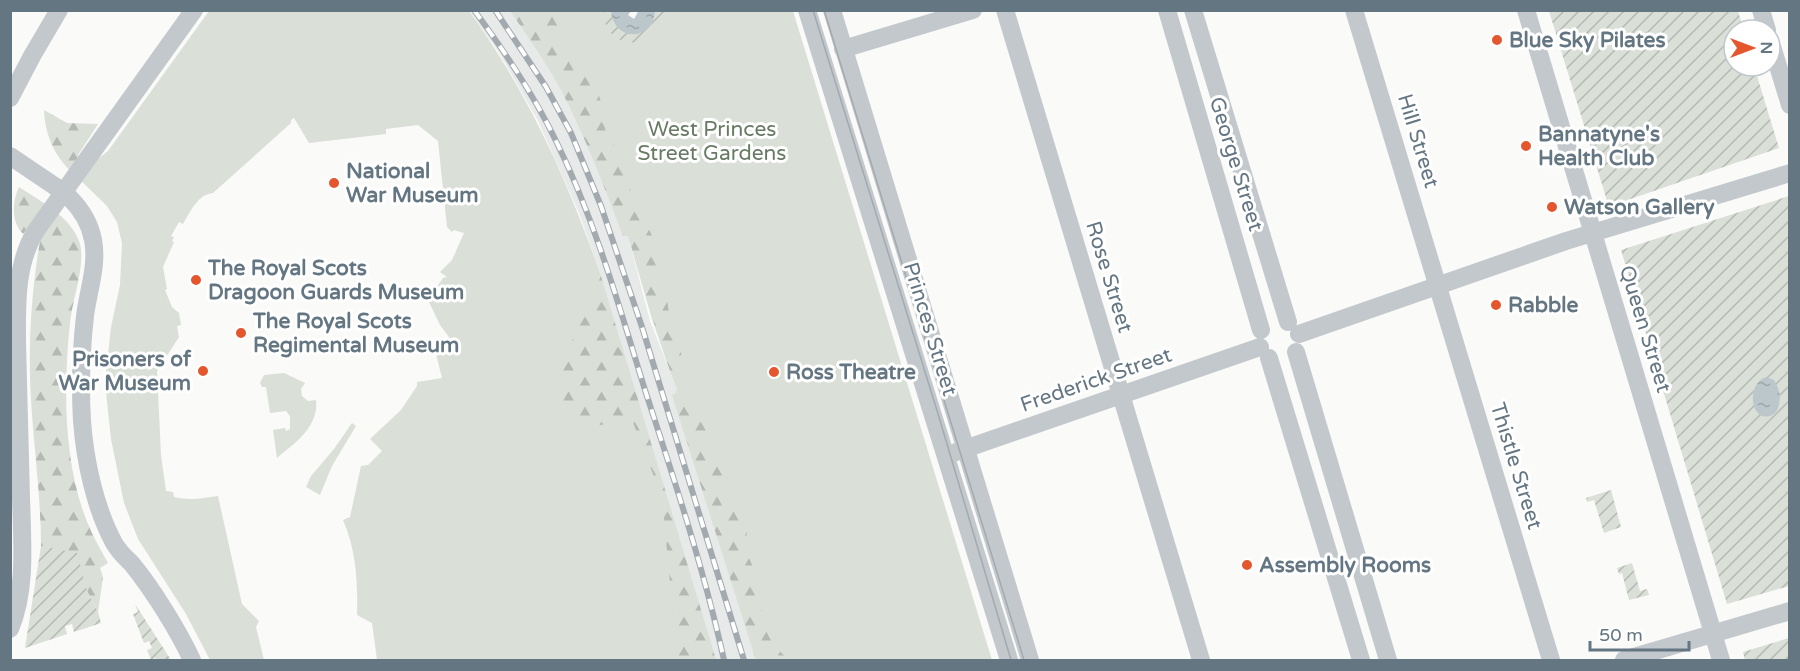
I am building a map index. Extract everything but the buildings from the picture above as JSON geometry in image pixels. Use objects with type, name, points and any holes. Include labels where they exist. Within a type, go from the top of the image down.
[{"type":"street","points":[[10,99],[58,10]]},
{"type":"street","points":[[10,629],[19,592],[22,551],[17,325],[18,285],[24,256],[35,232],[194,10]]},
{"type":"street","name":"Princes Street","points":[[807,10],[1009,660]]},
{"type":"street","name":"Princes Street","points":[[831,10],[1030,660]]},
{"type":"street","points":[[843,49],[973,10]]},
{"type":"street","name":"Rose Street","points":[[1005,10],[1201,660]]},
{"type":"street","name":"George Street","points":[[1167,10],[1263,345],[1361,660]]},
{"type":"street","name":"George Street","points":[[1193,10],[1294,336],[1389,660]]},
{"type":"street","name":"Hill Street","points":[[1354,10],[1438,285]]},
{"type":"street","name":"Queen Street","points":[[1526,10],[1721,660]]},
{"type":"street","points":[[1782,78],[1790,105]]},
{"type":"street","points":[[10,156],[63,192],[81,210],[87,220],[95,252],[85,315],[80,387],[84,433],[94,489],[113,542],[166,614],[192,660]]},
{"type":"street","points":[[1294,336],[1280,320],[1271,321],[1263,345],[1284,361],[1294,336],[1593,232],[1790,173]]},
{"type":"street","name":"Thistle Street","points":[[1438,285],[1551,660]]},
{"type":"street","name":"Frederick Street","points":[[946,455],[1263,345]]},
{"type":"street","points":[[1624,660],[1790,611]]},
{"type":"shaded area","points":[[469,11],[510,11],[537,48],[579,127],[623,236],[628,236],[650,321],[677,389],[672,395],[756,660],[716,660],[601,276],[579,213],[538,121],[498,51]]},
{"type":"green space","points":[[209,11],[469,11],[491,42],[545,138],[588,240],[601,276],[716,660],[377,660],[372,623],[357,615],[355,566],[351,543],[343,520],[350,517],[361,466],[368,465],[382,451],[370,439],[401,410],[417,386],[417,382],[442,378],[436,354],[449,337],[440,325],[428,300],[443,278],[447,277],[440,272],[452,260],[464,233],[454,230],[452,232],[447,227],[438,141],[418,125],[386,129],[386,134],[309,143],[294,118],[213,193],[199,200],[183,224],[179,222],[171,236],[174,237],[172,241],[174,242],[163,267],[167,289],[165,290],[172,307],[179,313],[181,325],[177,326],[179,337],[157,371],[161,455],[166,491],[173,492],[174,497],[186,499],[218,496],[242,604],[259,621],[256,627],[264,660],[210,660],[186,614],[138,539],[124,503],[111,439],[105,383],[111,327],[120,285],[122,243],[117,222],[107,206],[76,176],[108,151]]},
{"type":"green space","name":"West Princes Street Gardens","points":[[510,11],[603,11],[615,33],[622,39],[634,43],[662,21],[663,11],[793,11],[992,660],[756,660],[672,395],[677,389],[652,319],[628,236],[623,236],[586,143],[560,88]]},
{"type":"green space","points":[[510,11],[545,11],[567,20],[566,28],[557,40],[570,60],[589,77],[597,89],[606,134],[624,160],[633,202],[654,240],[656,267],[667,299],[672,335],[681,351],[682,370],[676,387],[628,236],[623,236],[586,143],[560,88]]},
{"type":"green space","points":[[603,11],[611,11],[615,24],[640,33],[651,24],[655,11],[664,12],[660,26],[652,35],[643,41],[632,43],[612,34],[606,25]]},
{"type":"green space","points":[[1549,11],[1738,11],[1740,18],[1722,18],[1722,78],[1758,78],[1779,148],[1613,205],[1608,204]]},
{"type":"green space","points":[[44,110],[67,123],[98,124],[78,155],[76,176],[57,155],[53,147]]},
{"type":"green space","points":[[19,187],[61,216],[74,232],[81,250],[68,348],[67,428],[70,456],[82,507],[91,531],[108,563],[100,568],[103,577],[98,612],[87,591],[41,557],[30,362],[33,293],[40,241],[29,226],[23,234],[16,224],[14,205]]},
{"type":"green space","points":[[1789,196],[1789,586],[1727,604],[1621,250]]},
{"type":"green space","points":[[601,276],[716,660],[677,660],[664,518],[653,474],[632,420],[594,426],[556,413],[559,370]]},
{"type":"green space","points":[[284,373],[305,383],[301,389],[302,396],[308,401],[316,400],[316,410],[304,434],[277,458],[273,430],[290,429],[290,416],[286,411],[270,413],[266,387],[262,387],[260,383],[264,375]]},
{"type":"green space","points":[[677,390],[698,404],[712,423],[706,429],[706,437],[724,469],[729,496],[747,529],[746,551],[759,581],[763,619],[767,633],[774,646],[789,660],[756,660],[672,395]]},
{"type":"green space","points":[[352,423],[356,426],[332,466],[320,495],[306,487],[311,476]]},
{"type":"green space","points":[[1611,490],[1621,527],[1604,533],[1594,500],[1587,502],[1586,498]]},
{"type":"green space","points":[[41,546],[77,553],[87,591],[101,623],[74,632],[72,624],[65,626],[67,634],[25,648]]},
{"type":"green space","points":[[1632,563],[1640,591],[1647,589],[1649,595],[1629,600],[1622,573],[1619,574],[1617,568]]},
{"type":"green space","points":[[135,604],[171,660],[155,658],[151,660],[147,650],[152,648],[149,641],[144,643],[133,614],[138,612]]},
{"type":"green space","points":[[1789,638],[1789,660],[1745,660],[1743,652]]},
{"type":"water","points":[[611,11],[631,11],[628,15],[634,19],[638,12],[635,11],[655,11],[647,28],[641,33],[633,34],[625,33],[619,28]]},
{"type":"water","points":[[1766,377],[1774,380],[1780,398],[1776,412],[1765,417],[1756,409],[1753,395],[1759,381]]},
{"type":"tram line","points":[[813,10],[939,417],[1011,660]]},
{"type":"tram line","points":[[824,10],[1024,660]]},
{"type":"railway","points":[[474,10],[529,90],[556,141],[583,201],[616,295],[688,524],[724,660]]},
{"type":"railway","points":[[495,10],[546,87],[571,133],[601,206],[642,327],[744,660]]},
{"type":"place","name":"Blue Sky Pilates","points":[[1497,40]]},
{"type":"place","name":"Bannatyne's Health Club","points":[[1526,146]]},
{"type":"place","name":"National War Museum","points":[[334,183]]},
{"type":"place","name":"Watson Gallery","points":[[1552,207]]},
{"type":"place","name":"The Royal Scots Dragoon Guards Museum","points":[[196,280]]},
{"type":"place","name":"Rabble","points":[[1496,305]]},
{"type":"place","name":"The Royal Scots Regimental Museum","points":[[241,333]]},
{"type":"place","name":"Prisoners of War Museum","points":[[203,371]]},
{"type":"place","name":"Ross Theatre","points":[[774,372]]},
{"type":"place","name":"Assembly Rooms","points":[[1247,565]]}]
